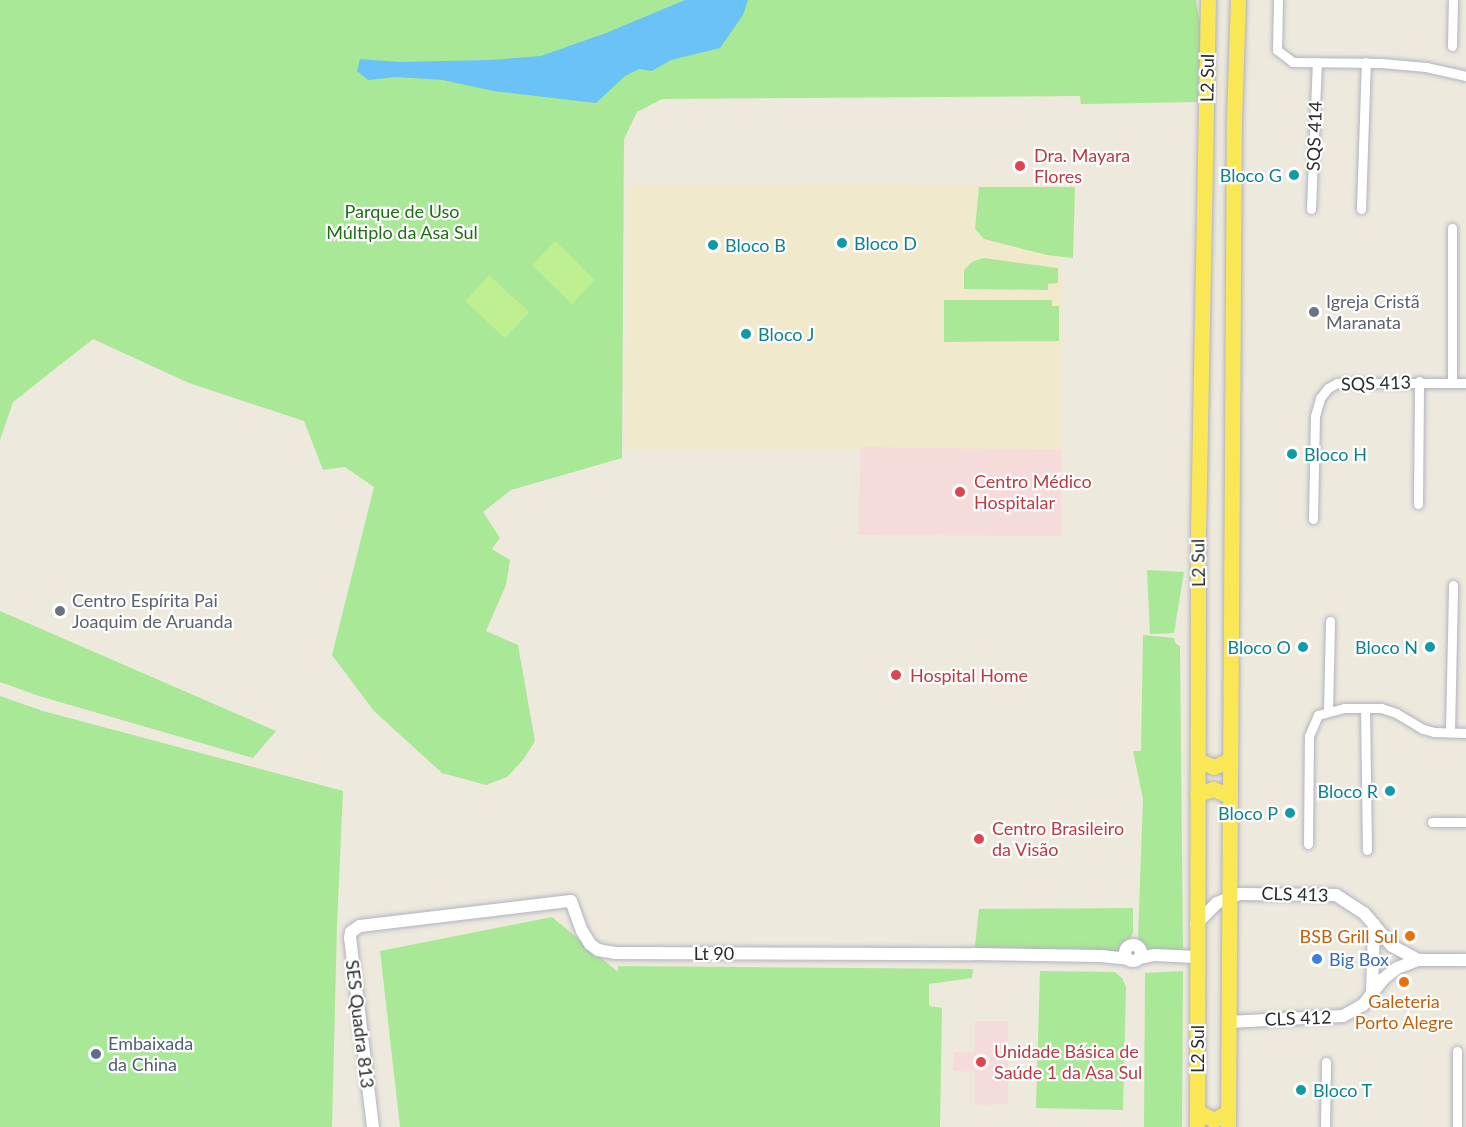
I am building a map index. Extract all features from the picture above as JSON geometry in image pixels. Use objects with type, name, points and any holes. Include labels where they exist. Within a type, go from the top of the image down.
[{"type":"main road","name":"L2 Sul","points":[[1197,1127],[1198,534],[1208,0]]},
{"type":"main road","name":"L2 Sul","points":[[1228,1119],[1233,131],[1238,0]]},
{"type":"main road","points":[[1198,760],[1214,766],[1230,760]]},
{"type":"main road","points":[[1197,794],[1213,789],[1230,796]]},
{"type":"main road","points":[[1197,1111],[1214,1120],[1228,1119]]},
{"type":"street","points":[[1278,0],[1277,50],[1293,62],[1366,62],[1426,67],[1466,76]]},
{"type":"street","points":[[1452,46],[1454,0]]},
{"type":"street","name":"SQS 414","points":[[1311,210],[1317,62]]},
{"type":"street","points":[[1361,209],[1366,62]]},
{"type":"street","points":[[1452,228],[1452,381]]},
{"type":"street","points":[[1418,504],[1419,381]]},
{"type":"street","name":"SQS 413","points":[[1313,519],[1315,416],[1324,392],[1337,383],[1452,381],[1466,383]]},
{"type":"street","points":[[1450,732],[1453,585]]},
{"type":"street","points":[[1328,711],[1330,621]]},
{"type":"street","points":[[1365,708],[1366,850]]},
{"type":"street","points":[[1308,844],[1309,736],[1318,716],[1328,711],[1365,708],[1396,713],[1422,729],[1466,733]]},
{"type":"street","points":[[1432,822],[1466,822]]},
{"type":"street","name":"CLS 413","points":[[1196,924],[1213,907],[1229,897],[1250,893],[1335,895],[1364,913],[1392,946],[1418,960]]},
{"type":"street","name":"Lt 90","points":[[360,926],[571,901],[588,941],[598,950],[615,953],[1196,957]]},
{"type":"street","points":[[1372,996],[1374,924]]},
{"type":"street","name":"SES Quadra 813","points":[[360,926],[351,932],[350,938],[374,1127]]},
{"type":"street","points":[[1418,960],[1466,960]]},
{"type":"street","name":"CLS 412","points":[[1229,1022],[1343,1016],[1354,1011],[1372,996],[1383,979],[1397,968],[1418,960]]},
{"type":"street","points":[[1457,1051],[1457,1127]]},
{"type":"street","points":[[1325,1127],[1326,1062]]},
{"type":"shaded area","points":[[870,184],[1075,187],[1073,258],[1061,257],[1061,450],[626,449],[627,186]]},
{"type":"shaded area","name":"Centro Médico Hospitalar","points":[[860,447],[1061,450],[1061,536],[859,535]]},
{"type":"shaded area","name":"Unidade Básica de Saúde 1 da Asa Sul","points":[[975,1021],[1008,1021],[1008,1104],[975,1105],[975,1072],[953,1071],[954,1052],[975,1052]]},
{"type":"green space","name":"Parque de Uso Múltiplo da Asa Sul","points":[[0,0],[1196,0],[1201,30],[1200,102],[1081,104],[1080,96],[662,99],[637,112],[624,139],[622,458],[511,490],[483,512],[500,538],[492,549],[510,560],[506,585],[486,631],[518,645],[535,741],[523,760],[507,777],[486,785],[442,773],[374,711],[332,655],[374,487],[345,467],[323,470],[304,421],[189,383],[93,339],[13,402],[0,440]]},
{"type":"green space","points":[[979,187],[1075,187],[1073,258],[1047,255],[984,239],[975,229]]},
{"type":"green space","points":[[555,241],[595,280],[572,304],[532,265]]},
{"type":"green space","points":[[983,258],[1058,268],[1058,283],[1048,284],[1048,290],[964,289],[964,270],[972,262]]},
{"type":"green space","points":[[489,275],[529,312],[505,338],[465,301]]},
{"type":"green space","points":[[944,300],[1052,300],[1052,306],[1059,306],[1059,341],[944,342]]},
{"type":"green space","points":[[1147,570],[1184,572],[1174,633],[1150,634]]},
{"type":"green space","points":[[0,611],[276,731],[253,758],[39,696],[0,682]]},
{"type":"green space","points":[[1143,635],[1174,638],[1176,644],[1180,646],[1183,954],[1142,950],[1138,938],[1143,799],[1133,751],[1141,751]]},
{"type":"green space","points":[[0,696],[43,711],[343,791],[332,1127],[0,1127]]},
{"type":"green space","points":[[1133,908],[1133,932],[1128,947],[1101,956],[974,954],[979,909]]},
{"type":"green space","points":[[552,917],[618,972],[618,966],[973,969],[972,978],[929,984],[929,1006],[942,1008],[940,1127],[400,1127],[380,951]]},
{"type":"green space","points":[[1040,971],[1115,972],[1122,978],[1126,987],[1123,1110],[1036,1108]]},
{"type":"green space","points":[[1183,971],[1182,1127],[1144,1127],[1145,973]]},
{"type":"water","points":[[685,0],[748,0],[743,15],[720,48],[671,60],[652,71],[639,69],[625,76],[596,103],[493,91],[443,80],[397,77],[368,80],[357,71],[360,59],[399,62],[489,60],[541,56],[606,33]]},
{"type":"place","name":"Dra. Mayara Flores","points":[[1020,166]]},
{"type":"place","name":"Bloco G","points":[[1294,175]]},
{"type":"place","name":"Bloco D","points":[[842,243]]},
{"type":"place","name":"Bloco B","points":[[713,245]]},
{"type":"place","name":"Igreja Cristã Maranata","points":[[1314,312]]},
{"type":"place","name":"Bloco J","points":[[746,334]]},
{"type":"place","name":"Bloco H","points":[[1292,454]]},
{"type":"place","name":"Centro Médico Hospitalar","points":[[960,492]]},
{"type":"place","name":"Centro Espírita Pai Joaquim de Aruanda","points":[[60,611]]},
{"type":"place","name":"Bloco O","points":[[1303,647]]},
{"type":"place","name":"Bloco N","points":[[1430,647]]},
{"type":"place","name":"Hospital Home","points":[[896,675]]},
{"type":"place","name":"Bloco R","points":[[1390,791]]},
{"type":"place","name":"Bloco P","points":[[1290,813]]},
{"type":"place","name":"Centro Brasileiro da Visão","points":[[979,839]]},
{"type":"place","name":"BSB Grill Sul","points":[[1410,936]]},
{"type":"place","name":"Big Box","points":[[1317,959]]},
{"type":"place","name":"Galeteria Porto Alegre","points":[[1404,982]]},
{"type":"place","name":"Embaixada da China","points":[[96,1054]]},
{"type":"place","name":"Unidade Básica de Saúde 1 da Asa Sul","points":[[981,1062]]},
{"type":"place","name":"Bloco T","points":[[1301,1090]]}]
